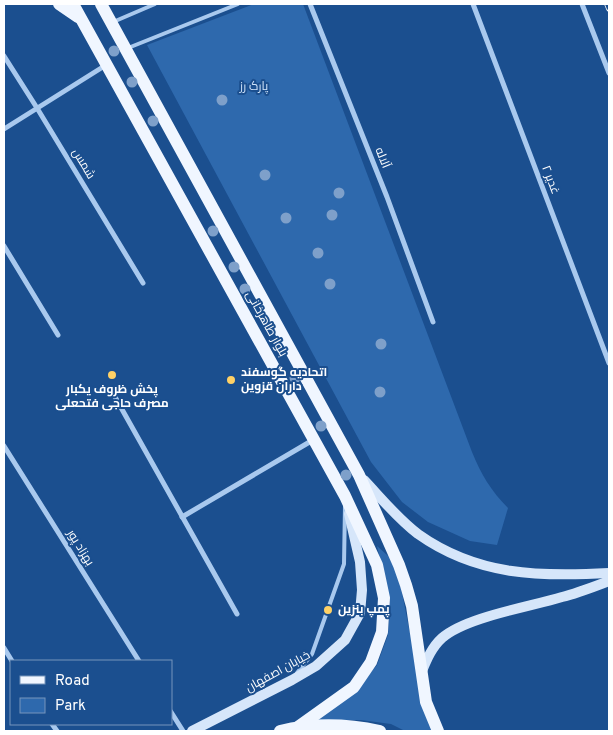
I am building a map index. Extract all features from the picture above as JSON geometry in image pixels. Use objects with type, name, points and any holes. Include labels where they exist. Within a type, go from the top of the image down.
[{"type":"main road","points":[[60,4],[82,20]]},
{"type":"main road","name":"بلوار طاهرخانی","points":[[73,4],[345,496],[378,565],[384,598],[382,632],[371,662],[354,687],[298,727]]},
{"type":"main road","name":"بلوار طاهرخانی","points":[[101,4],[359,475],[406,585],[412,606],[426,702],[438,731]]},
{"type":"main road","points":[[210,252],[230,240]]},
{"type":"main road","points":[[280,731],[298,727],[359,726],[380,731]]},
{"type":"street","name":"آلاله","points":[[310,4],[387,197],[433,322]]},
{"type":"street","name":"غدیر ۲","points":[[473,4],[609,363]]},
{"type":"street","points":[[582,4],[609,73]]},
{"type":"street","name":"شمس","points":[[4,56],[143,283]]},
{"type":"street","points":[[4,129],[107,64]]},
{"type":"street","points":[[4,246],[58,336]]},
{"type":"street","points":[[110,388],[237,614]]},
{"type":"street","points":[[182,517],[314,440]]},
{"type":"street","name":"بهزاد پور","points":[[4,446],[138,660]]},
{"type":"street","points":[[359,475],[395,514],[418,534],[472,563],[504,571],[541,574],[576,575],[609,573]]},
{"type":"street","name":"خیابان اصفهان","points":[[192,731],[316,666],[345,640],[360,613],[362,590],[360,562],[345,496]]},
{"type":"street","points":[[422,671],[432,650],[441,639],[452,631],[469,623],[562,597],[609,581]]},
{"type":"street","points":[[4,648],[11,660]]},
{"type":"street","points":[[172,714],[183,731]]},
{"type":"lane","points":[[111,23],[155,4]]},
{"type":"lane","points":[[126,49],[238,4]]},
{"type":"lane","points":[[292,680],[312,654],[344,564],[345,496]]},
{"type":"green space","name":"پارک رز","points":[[254,4],[303,4],[472,452],[487,482],[508,508],[497,545],[470,541],[428,522],[402,502],[371,462],[147,45]]},
{"type":"green space","points":[[377,546],[396,563],[409,628],[434,731],[405,731],[391,724],[361,720],[316,720],[361,684],[377,665],[388,635],[390,601]]},
{"type":"railway","points":[[607,4],[609,9]]},
{"type":"place","name":"پخش ظروف یکبار مصرف حاجی فتحعلی","points":[[112,375]]},
{"type":"place","name":"اتحادیه گوسفند داران قزوین","points":[[231,380]]},
{"type":"place","name":"پمپ بنزین","points":[[328,610]]}]
